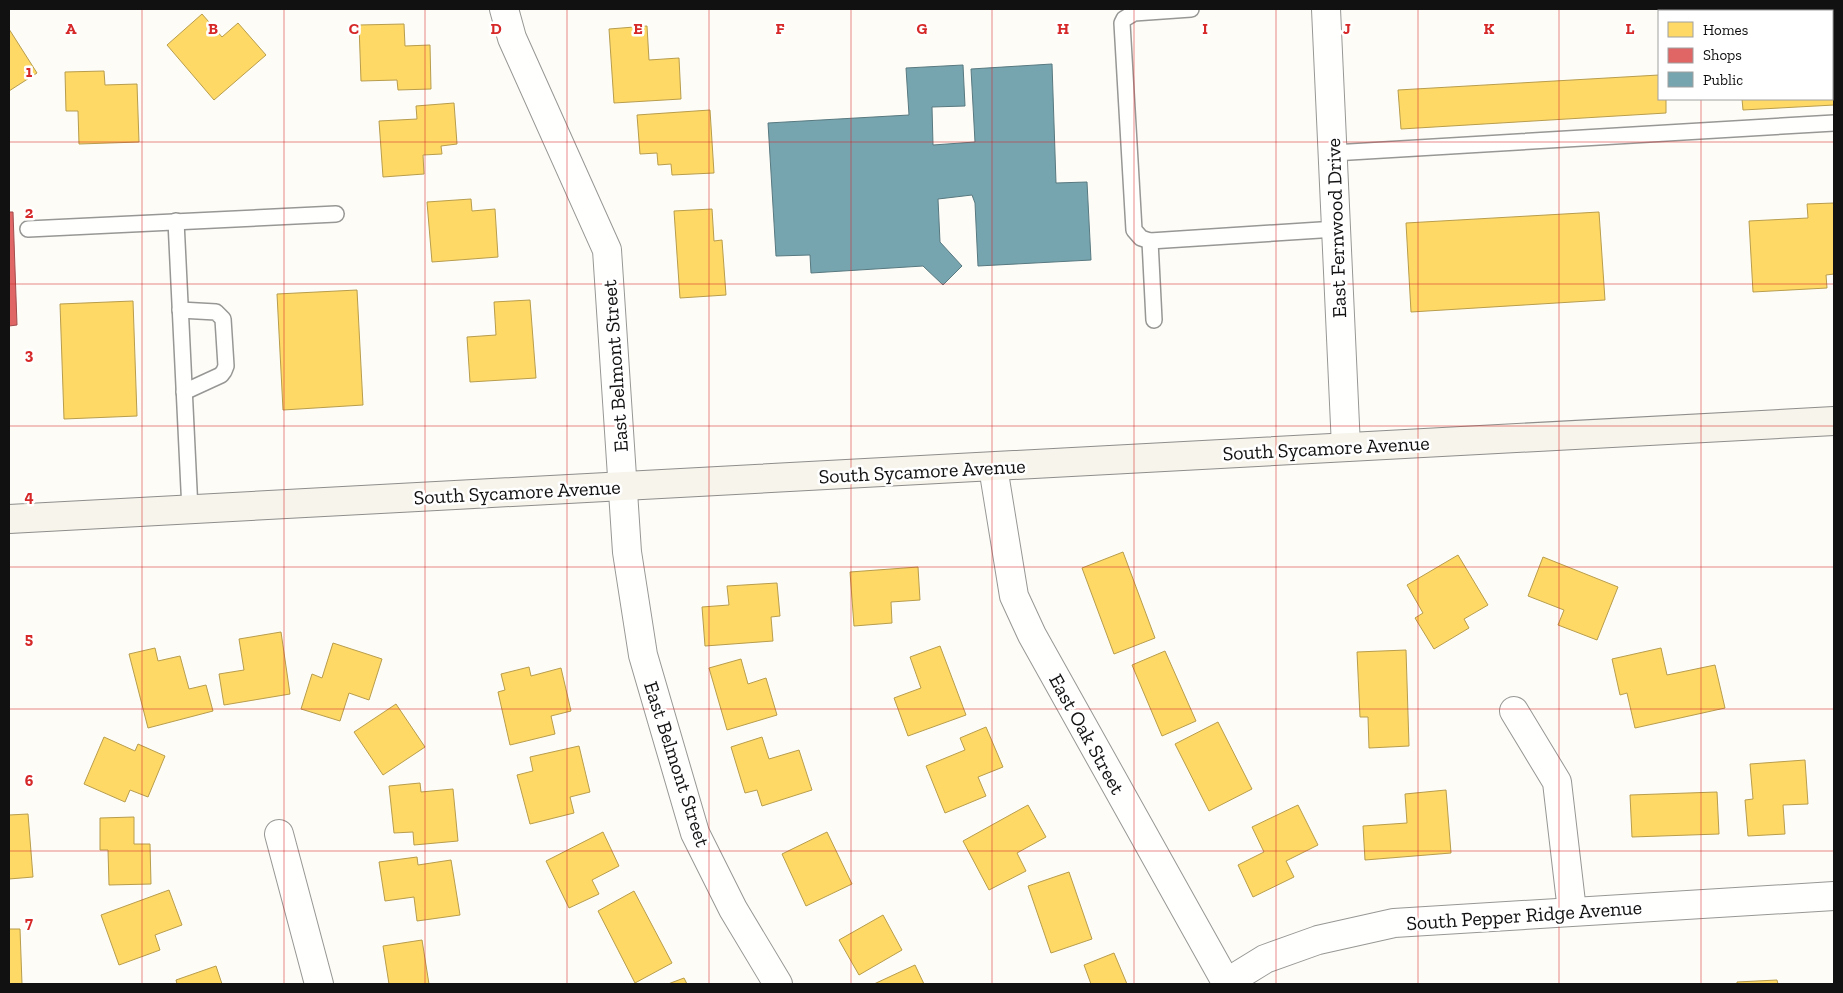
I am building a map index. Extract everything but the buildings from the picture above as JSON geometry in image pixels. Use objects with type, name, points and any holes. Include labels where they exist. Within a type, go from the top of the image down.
[{"type":"main road","name":"South Sycamore Avenue","points":[[9,519],[1834,421]]},
{"type":"street","name":"East Belmont Street","points":[[504,9],[512,38],[607,250],[627,552],[643,655],[695,833],[733,909],[778,984]]},
{"type":"street","name":"East Fernwood Drive","points":[[1326,9],[1346,447]]},
{"type":"street","name":"East Oak Street","points":[[993,467],[1014,596],[1032,635],[1227,983]]},
{"type":"street","points":[[1514,711],[1557,782],[1572,911]]},
{"type":"street","points":[[278,834],[319,984]]},
{"type":"street","name":"South Pepper Ridge Avenue","points":[[1227,983],[1265,959],[1318,940],[1394,923],[1834,896]]},
{"type":"lane","points":[[1190,9],[1134,13],[1124,19],[1122,23],[1134,230],[1141,238],[1150,240],[1336,229]]},
{"type":"lane","points":[[1333,153],[1834,123]]},
{"type":"lane","points":[[28,229],[336,214]]},
{"type":"lane","points":[[176,221],[190,510]]},
{"type":"lane","points":[[1150,240],[1154,320]]},
{"type":"lane","points":[[180,310],[216,312],[220,315],[223,319],[226,366],[221,375],[184,392]]}]
